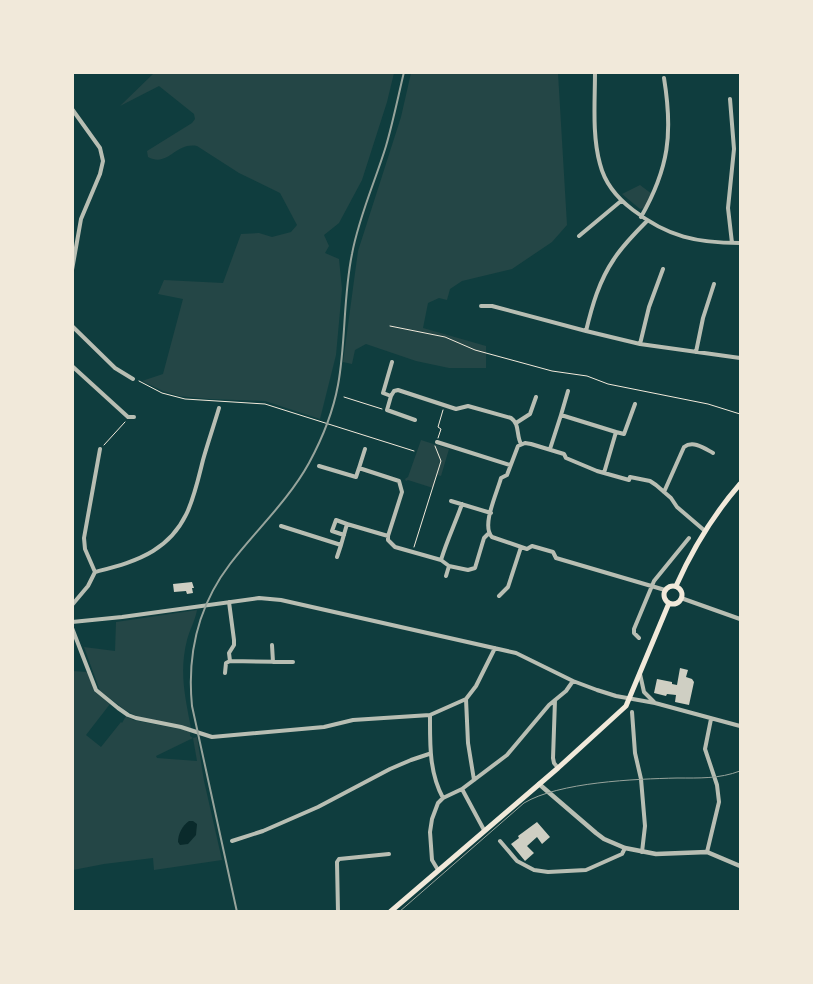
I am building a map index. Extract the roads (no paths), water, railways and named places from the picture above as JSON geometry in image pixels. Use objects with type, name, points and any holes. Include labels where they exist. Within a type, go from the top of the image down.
[{"type":"main road","points":[[676,586],[693,549],[727,499],[740,484]]},
{"type":"main road","points":[[668,603],[664,596],[665,590],[671,586],[676,586]]},
{"type":"main road","points":[[668,603],[674,603],[681,598],[681,591],[676,586]]},
{"type":"main road","points":[[390,912],[558,768],[626,706],[668,603]]},
{"type":"street","points":[[595,72],[594,106],[598,154],[607,184],[621,201],[647,221],[660,229],[676,235],[708,241],[740,242]]},
{"type":"street","points":[[641,217],[657,187],[665,159],[669,117],[664,78]]},
{"type":"street","points":[[730,99],[734,149],[728,208],[732,243]]},
{"type":"street","points":[[72,109],[102,151],[103,161],[100,174],[81,219],[72,270]]},
{"type":"street","points":[[579,236],[621,201]]},
{"type":"street","points":[[586,332],[594,299],[613,261],[622,248],[647,221]]},
{"type":"street","points":[[640,344],[649,307],[663,269]]},
{"type":"street","points":[[696,352],[702,318],[714,284]]},
{"type":"street","points":[[481,306],[492,306],[586,332],[640,344],[740,358]]},
{"type":"street","points":[[72,326],[115,368],[133,379]]},
{"type":"street","points":[[391,396],[383,393],[392,362]]},
{"type":"street","points":[[72,366],[128,417],[134,417]]},
{"type":"street","points":[[415,420],[387,410],[394,392],[398,390],[456,409],[468,406],[511,418],[516,423],[517,435],[521,444]]},
{"type":"street","points":[[550,449],[568,391]]},
{"type":"street","points":[[516,423],[530,414],[536,396]]},
{"type":"street","points":[[561,415],[624,434],[634,404]]},
{"type":"street","points":[[72,605],[88,586],[95,572],[119,566],[154,551],[176,531],[194,500],[207,445],[219,408]]},
{"type":"street","points":[[604,473],[616,432]]},
{"type":"street","points":[[437,442],[510,465]]},
{"type":"street","points":[[359,468],[401,483],[402,492],[388,536],[388,540],[395,547],[440,560],[449,566],[468,570],[475,568],[484,538],[488,534],[487,523],[502,478],[507,475],[515,450],[521,444],[531,444],[550,449],[564,454],[566,458],[604,473],[629,480],[630,477],[650,481],[671,498],[677,507],[705,531]]},
{"type":"street","points":[[664,492],[686,445],[697,445],[714,453]]},
{"type":"street","points":[[95,572],[84,544],[100,449]]},
{"type":"street","points":[[319,466],[356,478],[365,449]]},
{"type":"street","points":[[451,501],[491,513]]},
{"type":"street","points":[[440,560],[448,535],[453,530],[462,504]]},
{"type":"street","points":[[344,535],[332,530],[336,520],[388,536]]},
{"type":"street","points":[[337,557],[347,524]]},
{"type":"street","points":[[281,526],[341,545]]},
{"type":"street","points":[[488,534],[495,539],[527,550],[532,546],[553,552],[556,558],[665,590]]},
{"type":"street","points":[[639,638],[634,633],[634,629],[654,581],[689,538]]},
{"type":"street","points":[[499,596],[508,587],[521,547]]},
{"type":"street","points":[[446,576],[449,566]]},
{"type":"street","points":[[72,622],[259,598],[281,600],[495,648],[525,657],[573,681],[597,690],[629,699],[656,703],[740,726]]},
{"type":"street","points":[[681,598],[740,619]]},
{"type":"street","points":[[229,602],[234,640],[230,661]]},
{"type":"street","points":[[72,628],[96,690],[106,699],[128,715],[136,718],[181,727],[216,737],[324,727],[353,720],[430,716],[466,699],[479,680],[495,648]]},
{"type":"street","points":[[272,644],[272,662]]},
{"type":"street","points":[[225,673],[226,663],[230,661],[293,662]]},
{"type":"street","points":[[640,674],[644,692],[656,703]]},
{"type":"street","points":[[438,870],[432,860],[430,832],[435,809],[443,798],[462,789],[516,747],[554,700],[566,691],[573,681]]},
{"type":"street","points":[[466,699],[468,743],[474,780]]},
{"type":"street","points":[[554,700],[553,758],[558,768]]},
{"type":"street","points":[[632,712],[635,753],[642,779],[646,826],[642,852]]},
{"type":"street","points":[[430,716],[430,754],[436,783],[443,798]]},
{"type":"street","points":[[707,852],[718,802],[717,785],[705,749],[711,719]]},
{"type":"street","points":[[232,841],[243,839],[271,828],[318,807],[390,769],[430,754]]},
{"type":"street","points":[[538,784],[596,834],[625,848],[656,854],[707,852],[740,866]]},
{"type":"street","points":[[462,789],[484,830]]},
{"type":"street","points":[[500,841],[517,860],[534,870],[548,872],[586,870],[622,854],[625,848]]},
{"type":"street","points":[[338,912],[337,862],[339,859],[389,854]]},
{"type":"tram line","points":[[399,912],[524,803],[539,796],[557,790],[598,783],[640,779],[709,778],[740,771]]},
{"type":"railway","points":[[237,912],[192,706],[191,668],[193,650],[203,614],[219,580],[240,551],[282,503],[301,477],[314,454],[326,425],[336,395],[341,369],[347,287],[355,240],[386,146],[404,72]]}]
